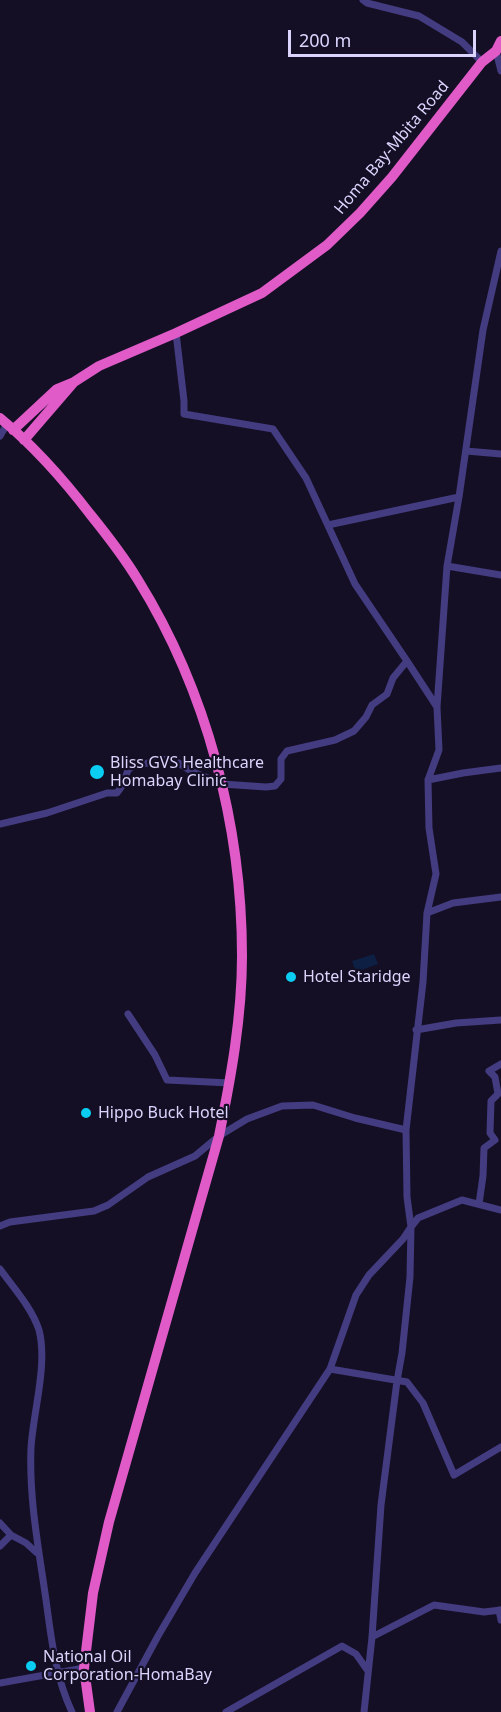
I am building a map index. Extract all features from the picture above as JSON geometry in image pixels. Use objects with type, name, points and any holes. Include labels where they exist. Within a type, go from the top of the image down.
[{"type":"highway","name":"Homa Bay-Mbita Road","points":[[6,424],[57,389],[74,382],[99,366],[262,293],[327,245],[392,177],[482,62],[499,46]]},
{"type":"highway","name":"Homa Bay-Mbita Road","points":[[24,440],[74,382]]},
{"type":"highway","points":[[6,424],[71,488],[112,542],[138,579],[182,664],[198,706],[222,784],[238,871],[241,916],[240,1003],[230,1083],[219,1136],[109,1522],[93,1593],[84,1668],[90,1712]]},
{"type":"street","points":[[363,0],[366,3],[419,16],[462,42],[482,62]]},
{"type":"street","points":[[499,46],[501,71]]},
{"type":"street","points":[[364,1712],[372,1637],[381,1505],[410,1277],[411,1227],[407,1197],[406,1130],[423,982],[427,913],[436,874],[429,828],[428,780],[440,750],[437,707],[447,566],[483,330],[500,265],[501,251]]},
{"type":"street","points":[[176,333],[184,414],[273,429],[306,478],[355,584],[437,707]]},
{"type":"street","points":[[0,436],[6,424]]},
{"type":"street","points":[[466,451],[501,454]]},
{"type":"street","points":[[328,525],[459,497]]},
{"type":"street","points":[[447,566],[501,575]]},
{"type":"street","points":[[0,824],[47,813],[106,793],[117,793],[128,770],[133,766],[157,760],[168,759],[177,762],[191,771],[222,784],[275,786],[281,779],[281,759],[284,754],[292,749],[335,740],[354,731],[366,717],[372,705],[387,694],[393,678],[407,661]]},
{"type":"street","points":[[428,780],[501,768]]},
{"type":"street","points":[[427,913],[453,903],[501,897]]},
{"type":"street","points":[[128,1014],[155,1055],[167,1080],[230,1083]]},
{"type":"street","points":[[416,1030],[456,1023],[501,1020]]},
{"type":"street","points":[[479,1204],[484,1148],[495,1140],[490,1132],[491,1101],[498,1094],[495,1077],[489,1071],[501,1064]]},
{"type":"street","points":[[0,1226],[94,1211],[108,1205],[148,1177],[195,1156],[219,1136],[247,1119],[282,1106],[306,1104],[406,1130]]},
{"type":"street","points":[[117,1712],[195,1573],[330,1370],[356,1295],[369,1275],[403,1239],[418,1218],[462,1200],[501,1210]]},
{"type":"street","points":[[0,1269],[34,1320],[41,1339],[41,1367],[31,1470],[34,1527],[57,1672],[72,1712]]},
{"type":"street","points":[[330,1370],[407,1382],[423,1403],[454,1475],[501,1447]]},
{"type":"street","points":[[0,1523],[11,1535],[34,1548],[40,1557]]},
{"type":"street","points":[[0,1546],[11,1535]]},
{"type":"street","points":[[372,1637],[434,1605],[484,1612],[500,1610],[501,1620]]},
{"type":"street","points":[[226,1712],[342,1646],[356,1654],[368,1671]]},
{"type":"street","points":[[0,1683],[84,1668]]},
{"type":"water","points":[[374,954],[378,964],[356,972],[352,961]]},
{"type":"place","name":"Bliss GVS Healthcare Homabay Clinic","points":[[97,772]]},
{"type":"place","name":"Hotel Staridge","points":[[291,977]]},
{"type":"place","name":"Hippo Buck Hotel","points":[[86,1113]]},
{"type":"place","name":"National Oil Corporation-HomaBay","points":[[31,1666]]}]
